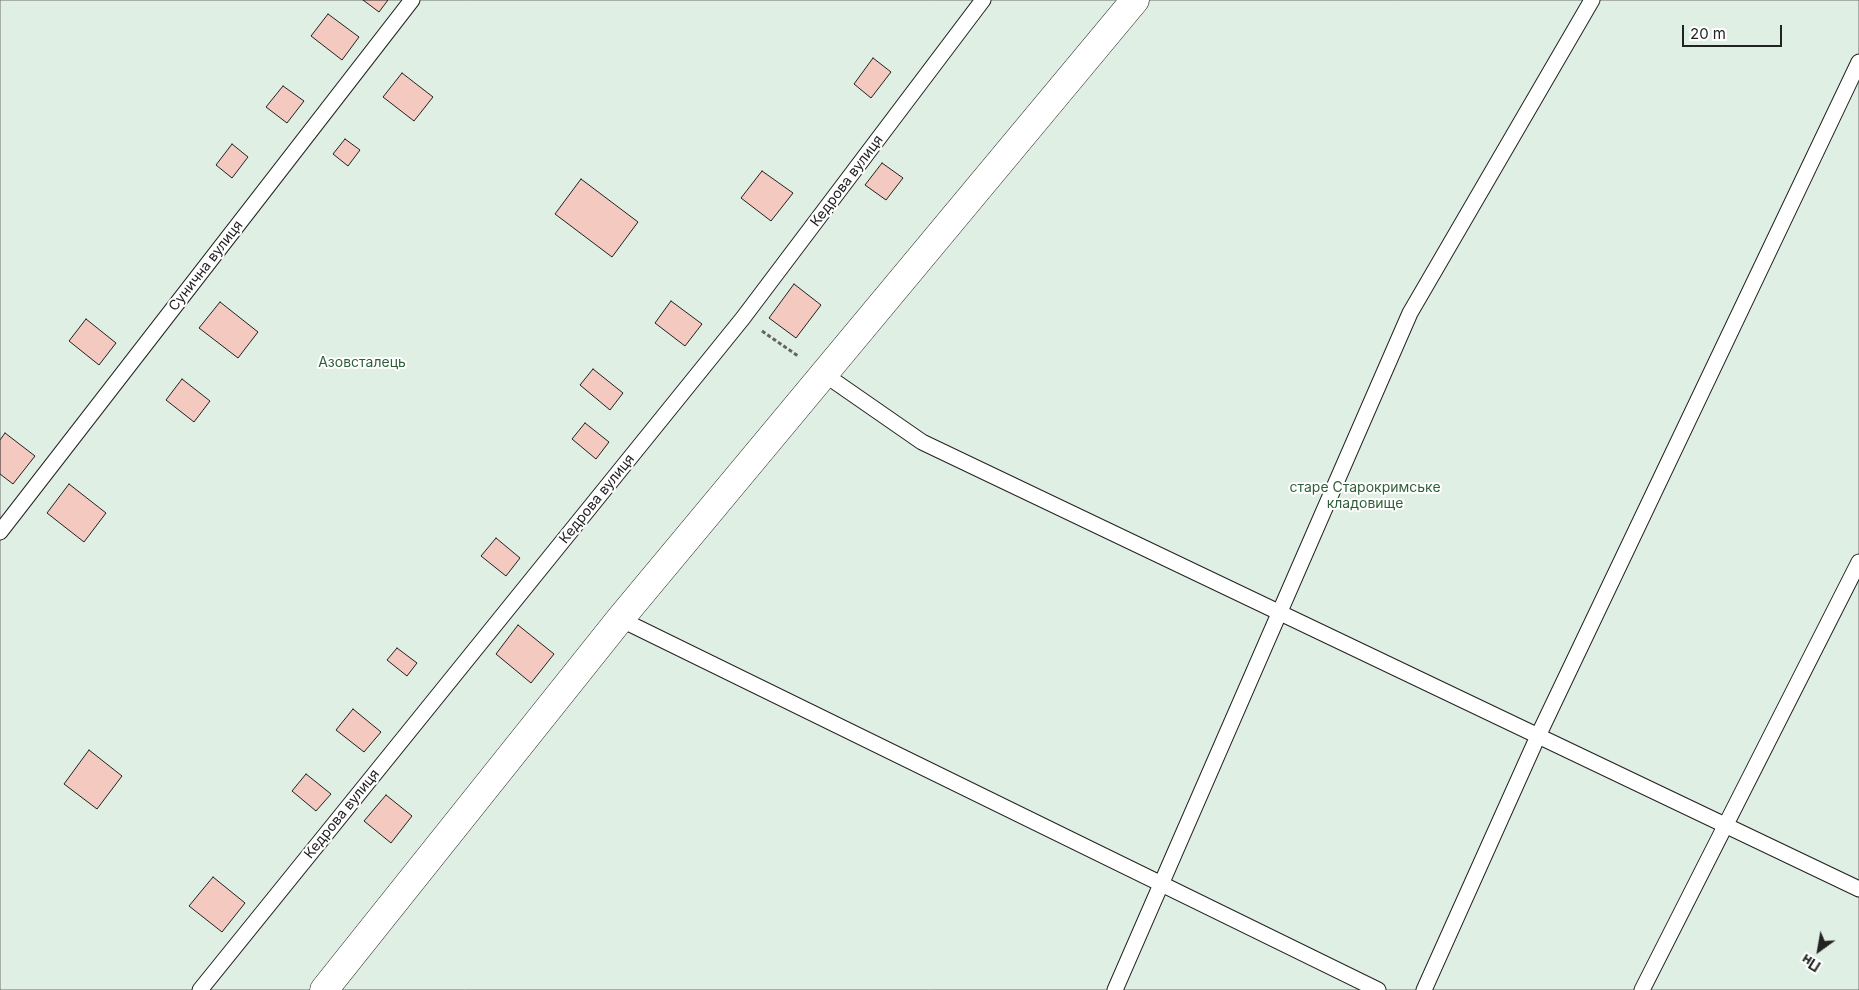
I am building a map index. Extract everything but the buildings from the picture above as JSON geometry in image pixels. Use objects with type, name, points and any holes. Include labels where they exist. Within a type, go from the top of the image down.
[{"type":"street","points":[[324,990],[620,619],[1134,0]]},
{"type":"lane","name":"Сунична вулиця","points":[[0,532],[412,0]]},
{"type":"lane","name":"Кедрова вулиця","points":[[200,990],[744,318],[983,0]]},
{"type":"lane","points":[[1115,990],[1410,313],[1592,0]]},
{"type":"lane","points":[[1424,990],[1538,736],[1859,62]]},
{"type":"lane","points":[[824,374],[922,442],[1859,889]]},
{"type":"lane","points":[[1642,990],[1727,826],[1859,562]]},
{"type":"lane","points":[[620,619],[1378,990]]},
{"type":"path","points":[[744,318],[824,374]]},
{"type":"green space","name":"старе Старокримське кладовище","points":[[0,0],[1859,0],[1859,990],[0,990]]},
{"type":"park label","name":"Азовсталець","points":[[362,363]]}]
